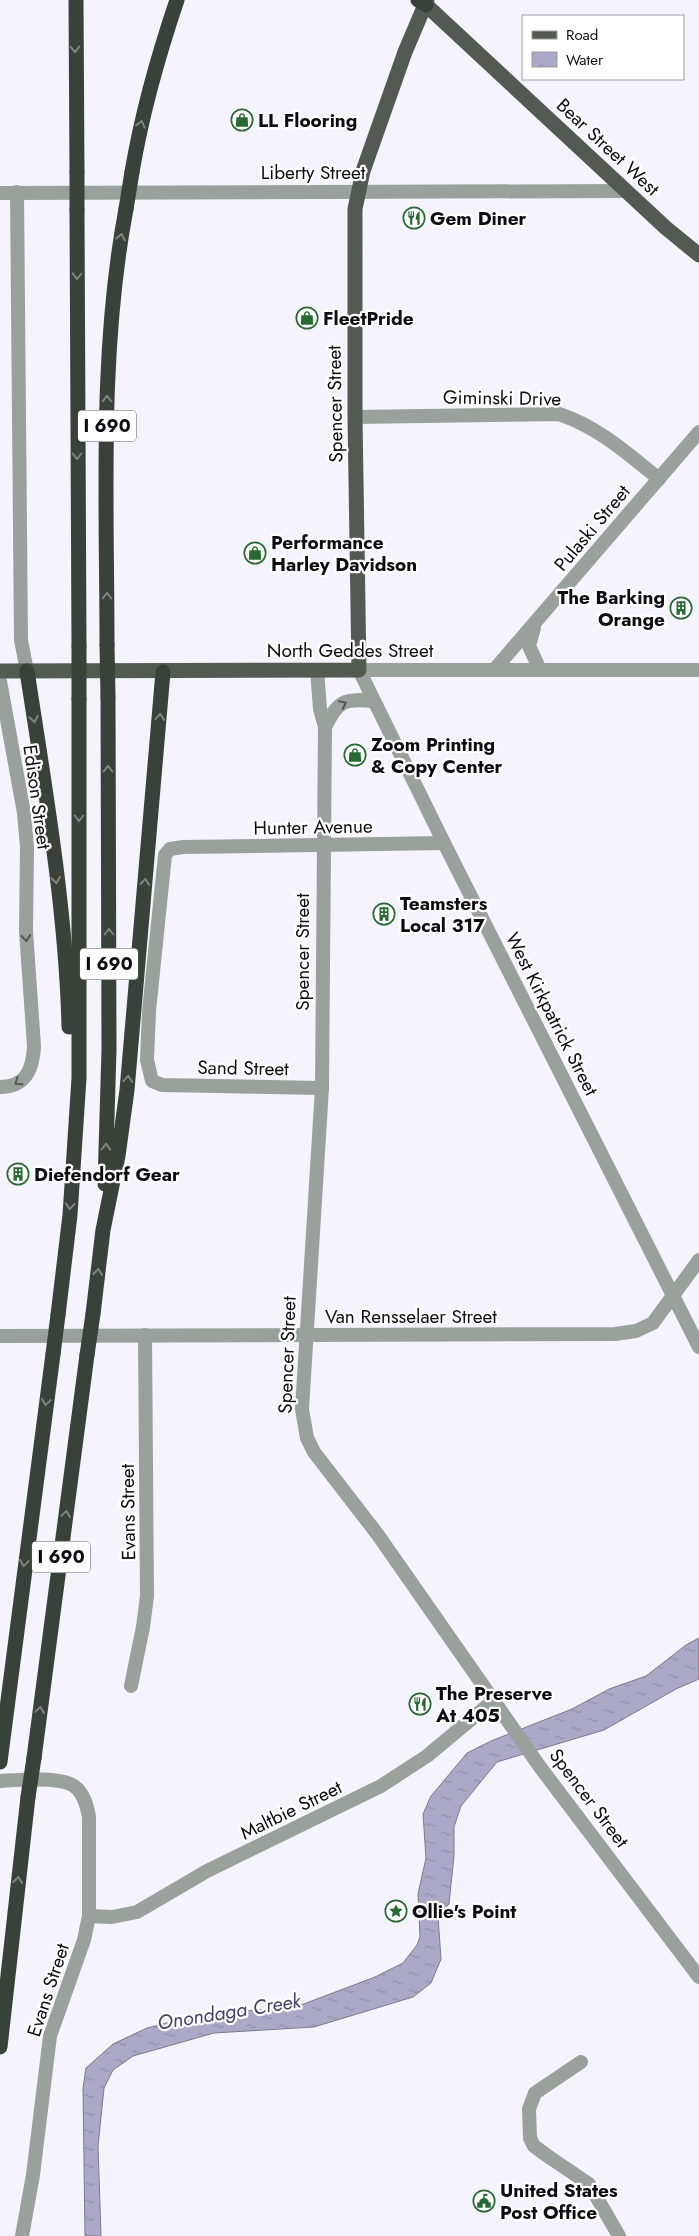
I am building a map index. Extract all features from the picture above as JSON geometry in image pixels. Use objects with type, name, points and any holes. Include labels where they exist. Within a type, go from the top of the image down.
[{"type":"highway","name":"I 690","points":[[0,1761],[70,1215],[80,1078],[76,0]]},
{"type":"highway","name":"I 690","points":[[0,1993],[12,1929],[103,1230],[109,1050],[107,374],[115,272],[132,172],[152,83],[177,0]]},
{"type":"highway","points":[[26,671],[43,775],[63,939],[76,1122]]},
{"type":"highway","points":[[103,1230],[118,1156],[127,1090],[163,672]]},
{"type":"highway","points":[[0,2047],[12,1929]]},
{"type":"main road","name":"Spencer Street","points":[[359,670],[354,230],[358,190],[424,1]]},
{"type":"main road","name":"Bear Street West","points":[[424,1],[626,191],[699,255]]},
{"type":"main road","name":"North Geddes Street","points":[[0,671],[359,670]]},
{"type":"street","name":"Liberty Street","points":[[0,192],[626,191]]},
{"type":"street","points":[[17,192],[21,640],[26,671]]},
{"type":"street","name":"Giminski Drive","points":[[355,417],[559,414],[580,421],[608,437],[658,479]]},
{"type":"street","name":"Pulaski Street","points":[[494,670],[535,625],[699,432]]},
{"type":"street","points":[[535,625],[529,646],[540,670]]},
{"type":"street","name":"Spencer Street","points":[[316,670],[320,709],[325,727],[322,846],[322,1088],[302,1409],[307,1438],[314,1452],[378,1535],[540,1767],[699,1977]]},
{"type":"street","name":"North Geddes Street","points":[[359,670],[699,670]]},
{"type":"street","name":"West Kirkpatrick Street","points":[[359,670],[444,843],[699,1347]]},
{"type":"street","name":"Edison Street","points":[[0,681],[24,814],[27,847],[26,931],[34,1046],[32,1067],[21,1082],[10,1087],[0,1088]]},
{"type":"street","name":"Spencer Street","points":[[325,727],[334,708],[345,701],[354,699],[373,701]]},
{"type":"street","name":"Hunter Avenue","points":[[162,1085],[152,1080],[149,1072],[149,1011],[165,855],[170,849],[183,847],[444,843]]},
{"type":"street","name":"Sand Street","points":[[162,1085],[322,1088]]},
{"type":"street","name":"Van Rensselaer Street","points":[[0,1336],[615,1334],[636,1331],[652,1323],[699,1260]]},
{"type":"street","name":"Evans Street","points":[[131,1686],[147,1596],[145,1335]]},
{"type":"street","name":"Maltbie Street","points":[[89,1916],[112,1916],[137,1912],[207,1871],[381,1786],[427,1756],[493,1701]]},
{"type":"street","name":"Evans Street","points":[[0,1781],[63,1782],[76,1788],[87,1804],[90,1816],[89,1916],[84,1940],[50,2036],[32,2183],[22,2236]]},
{"type":"street","points":[[581,2062],[535,2092],[529,2109],[530,2138],[534,2146],[548,2157],[589,2184],[619,2236]]},
{"type":"water","name":"Onondaga Creek","points":[[699,1638],[699,1679],[676,1689],[604,1730],[497,1762],[461,1806],[454,1827],[454,1855],[449,1904],[438,1917],[441,1959],[431,1983],[413,1997],[314,2027],[214,2033],[133,2056],[113,2070],[104,2088],[98,2146],[101,2236],[85,2236],[83,2088],[86,2068],[113,2044],[147,2028],[207,2013],[293,2008],[375,1977],[403,1963],[417,1945],[420,1937],[418,1894],[426,1858],[423,1814],[431,1796],[467,1753],[491,1741],[572,1709],[609,1689],[646,1676],[686,1645]]},
{"type":"place","name":"LL Flooring","points":[[242,120]]},
{"type":"place","name":"Gem Diner","points":[[414,218]]},
{"type":"place","name":"FleetPride","points":[[307,318]]},
{"type":"place","name":"Performance Harley Davidson","points":[[255,553]]},
{"type":"place","name":"The Barking Orange","points":[[681,608]]},
{"type":"place","name":"Zoom Printing & Copy Center","points":[[355,755]]},
{"type":"place","name":"Teamsters Local 317","points":[[384,914]]},
{"type":"place","name":"Diefendorf Gear","points":[[18,1174]]},
{"type":"place","name":"The Preserve At 405","points":[[420,1704]]},
{"type":"place","name":"Ollie's Point","points":[[396,1911]]},
{"type":"place","name":"United States Post Office","points":[[484,2201]]}]
